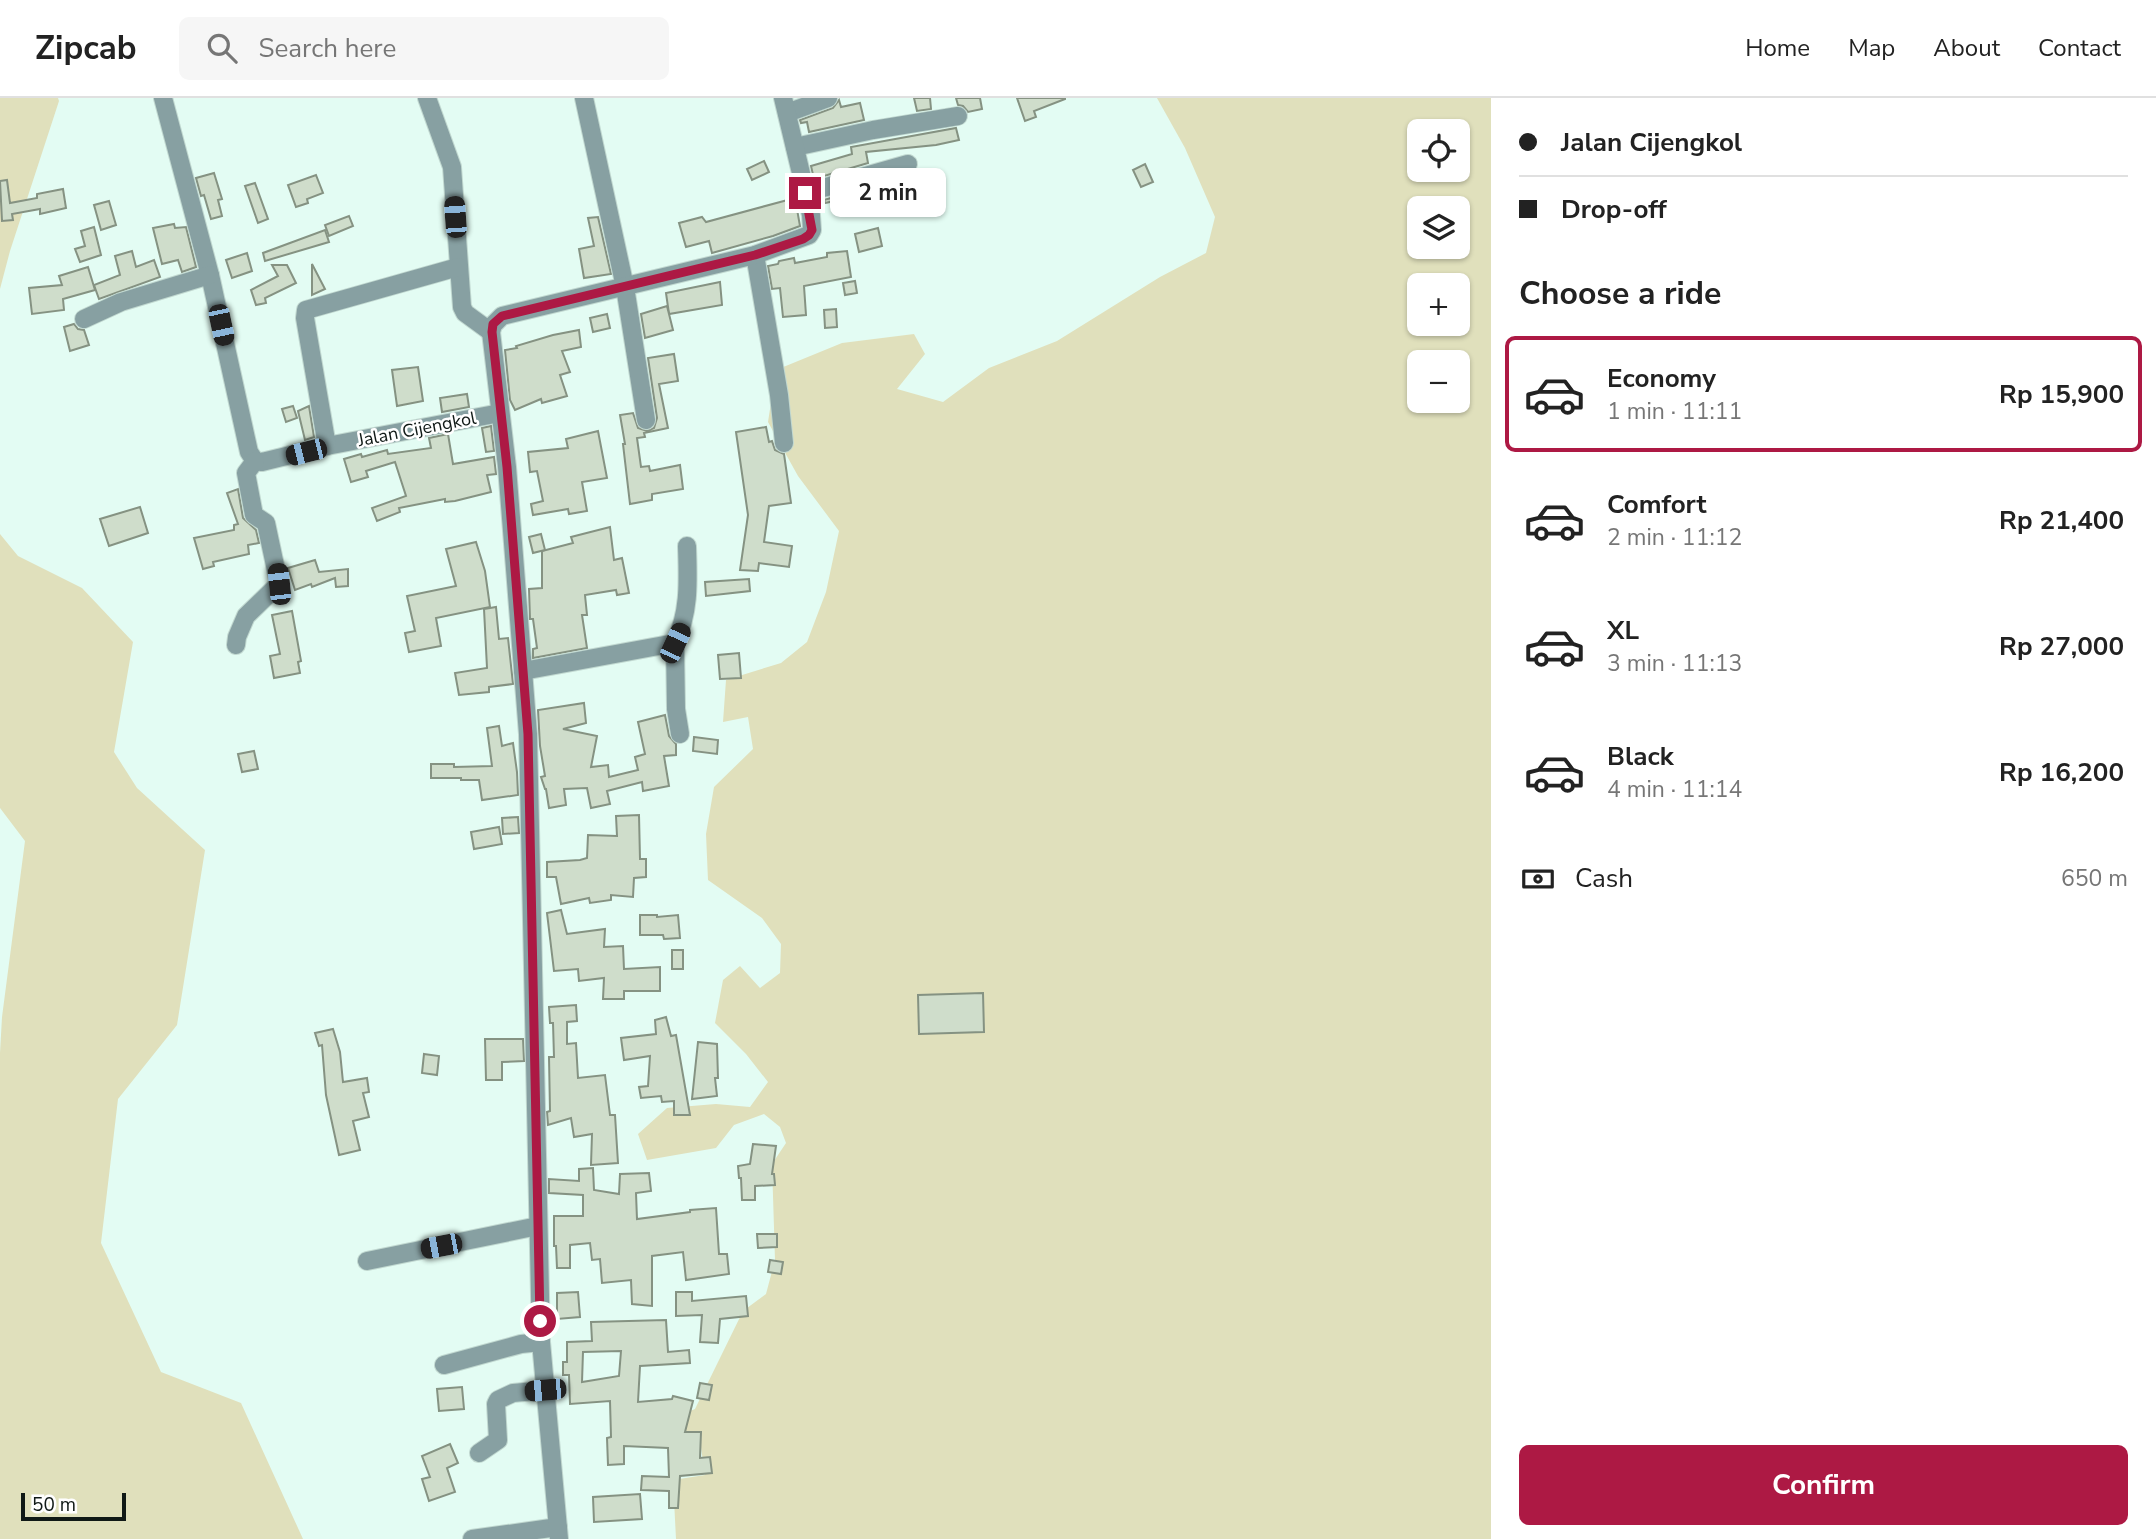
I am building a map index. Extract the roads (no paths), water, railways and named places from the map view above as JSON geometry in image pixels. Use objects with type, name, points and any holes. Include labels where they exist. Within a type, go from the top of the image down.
[{"type":"street","points":[[163,98],[210,275],[249,452],[255,461],[246,472],[254,515],[266,523],[279,584],[246,615],[236,645]]},
{"type":"street","points":[[427,98],[452,167],[462,307],[465,313],[492,332]]},
{"type":"street","points":[[584,98],[625,286],[646,420]]},
{"type":"street","points":[[500,413],[492,332],[493,324],[502,316],[755,255],[809,235],[812,224],[785,105],[828,98]]},
{"type":"street","points":[[795,147],[873,130],[958,116]]},
{"type":"street","points":[[805,193],[908,164]]},
{"type":"street","points":[[755,255],[779,395],[784,443]]},
{"type":"street","points":[[327,446],[305,318],[306,310],[458,267]]},
{"type":"street","points":[[84,319],[121,302],[210,275]]},
{"type":"street","name":"Jalan Cijengkol","points":[[255,461],[262,462],[327,446],[500,413],[507,467],[523,671],[530,807],[541,1342],[559,1533]]},
{"type":"street","points":[[680,734],[676,709],[675,643],[688,605],[687,546]]},
{"type":"street","points":[[523,671],[675,643]]},
{"type":"street","points":[[368,1261],[538,1226]]},
{"type":"street","points":[[444,1365],[541,1342]]},
{"type":"street","points":[[480,1453],[498,1440],[498,1400],[513,1393],[545,1390]]},
{"type":"street","points":[[472,1539],[559,1533]]}]
